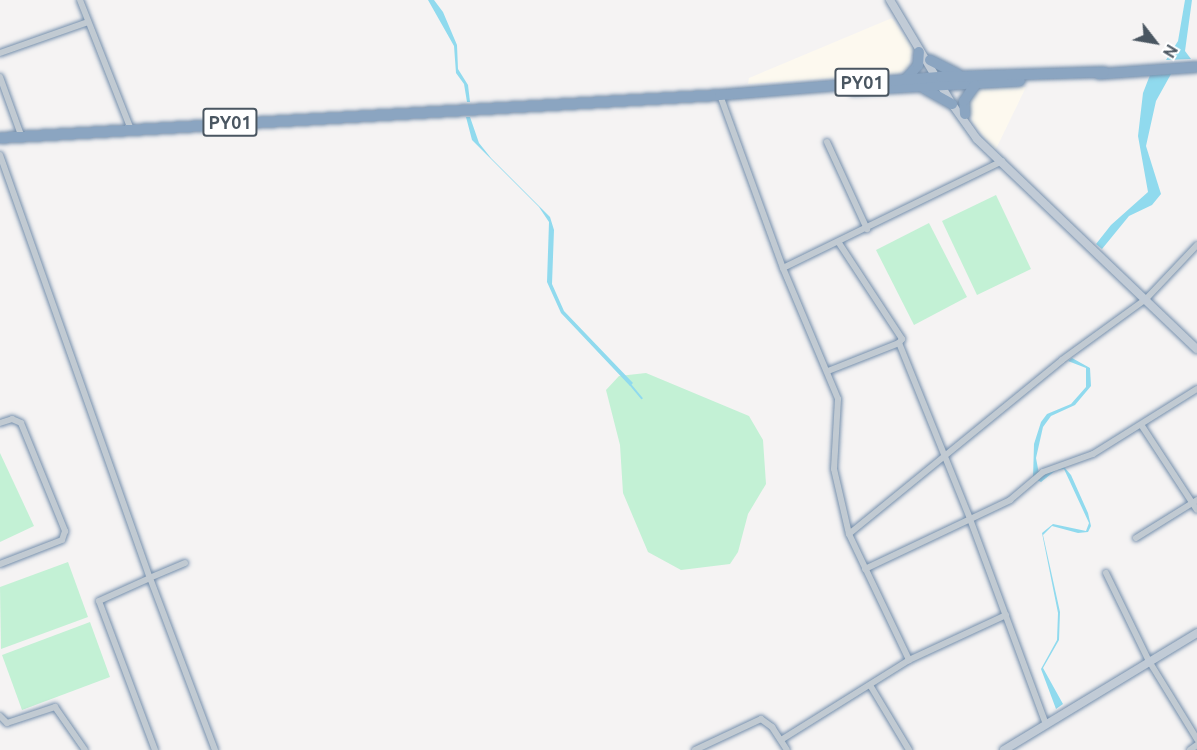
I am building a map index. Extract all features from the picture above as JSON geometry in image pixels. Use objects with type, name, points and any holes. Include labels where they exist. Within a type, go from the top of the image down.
[{"type":"highway","points":[[905,80],[918,65],[919,52]]},
{"type":"highway","points":[[930,60],[961,76]]},
{"type":"highway","name":"PY01","points":[[787,90],[919,88],[961,76],[1194,69]]},
{"type":"highway","name":"PY01","points":[[0,138],[130,127],[787,90],[905,80],[975,84],[1104,72]]},
{"type":"highway","points":[[965,114],[964,101],[975,84]]},
{"type":"highway","points":[[919,88],[937,93],[952,104]]},
{"type":"main road","points":[[892,4],[919,52],[985,145]]},
{"type":"main road","points":[[892,4],[930,60],[952,104],[985,145],[1197,349]]},
{"type":"main road","points":[[1005,750],[1197,633]]},
{"type":"street","points":[[80,0],[130,127]]},
{"type":"street","points":[[0,53],[88,22]]},
{"type":"street","points":[[0,77],[21,135]]},
{"type":"street","points":[[720,94],[783,268],[838,399],[834,469],[849,534],[909,660]]},
{"type":"street","points":[[826,142],[867,229]]},
{"type":"street","points":[[0,155],[150,578],[215,750]]},
{"type":"street","points":[[783,268],[839,243],[1002,161]]},
{"type":"street","points":[[828,371],[899,343],[902,339],[839,243]]},
{"type":"street","points":[[849,534],[1062,360],[1146,299],[1197,245]]},
{"type":"street","points":[[899,343],[1050,722]]},
{"type":"street","points":[[865,569],[1010,500],[1043,472],[1093,454],[1142,426],[1197,389]]},
{"type":"street","points":[[0,423],[12,419],[21,423],[66,531],[62,540],[0,564]]},
{"type":"street","points":[[1142,426],[1195,501],[1197,510]]},
{"type":"street","points":[[1136,538],[1195,501]]},
{"type":"street","points":[[155,750],[99,601],[185,563]]},
{"type":"street","points":[[1106,573],[1149,661],[1197,739]]},
{"type":"street","points":[[781,740],[909,660],[1006,615]]},
{"type":"street","points":[[870,684],[909,750]]},
{"type":"street","points":[[0,716],[7,723],[55,707],[85,750]]},
{"type":"street","points":[[695,750],[761,719],[768,721],[787,750]]},
{"type":"street","points":[[1190,750],[1197,745]]},
{"type":"shaded area","points":[[892,18],[913,48],[908,69],[897,74],[748,84],[749,78]]},
{"type":"shaded area","points":[[1026,87],[995,151],[973,123],[968,105],[972,96],[981,89]]},
{"type":"green space","points":[[996,195],[1031,269],[977,295],[942,221]]},
{"type":"green space","points":[[929,223],[967,297],[914,325],[876,250]]},
{"type":"green space","points":[[646,373],[749,416],[763,440],[766,484],[748,514],[738,552],[730,564],[681,570],[648,552],[623,493],[620,445],[606,390],[619,376]]},
{"type":"green space","points":[[0,453],[34,526],[0,542]]},
{"type":"green space","points":[[68,562],[88,617],[1,649],[0,587]]},
{"type":"green space","points":[[90,622],[110,677],[22,710],[2,655]]},
{"type":"water","points":[[428,0],[434,0],[443,12],[457,45],[458,69],[468,85],[470,102],[467,102],[464,84],[456,73],[454,46]]},
{"type":"water","points":[[1185,0],[1192,0],[1185,51],[1191,59],[1166,60],[1178,41]]},
{"type":"water","points":[[1171,74],[1156,101],[1146,146],[1161,194],[1152,205],[1129,216],[1102,249],[1096,244],[1111,225],[1148,192],[1138,136],[1143,93],[1150,75]]},
{"type":"water","points":[[466,117],[470,117],[479,143],[491,158],[550,217],[554,230],[552,284],[564,311],[633,383],[630,386],[561,313],[547,282],[549,222],[539,207],[472,140]]},
{"type":"water","points":[[1072,358],[1090,368],[1091,386],[1075,405],[1051,416],[1043,427],[1036,458],[1039,474],[1033,479],[1034,444],[1041,422],[1047,414],[1071,404],[1086,387],[1086,368],[1068,361]]},
{"type":"water","points":[[1064,467],[1071,475],[1088,513],[1091,526],[1088,532],[1078,533],[1052,526],[1043,535],[1060,612],[1059,640],[1043,668],[1063,704],[1056,709],[1041,669],[1057,640],[1058,613],[1042,533],[1053,524],[1086,531],[1089,523],[1064,469],[1056,470],[1041,482],[1037,480],[1054,468]]},
{"type":"waterway","points":[[631,385],[642,398]]}]
